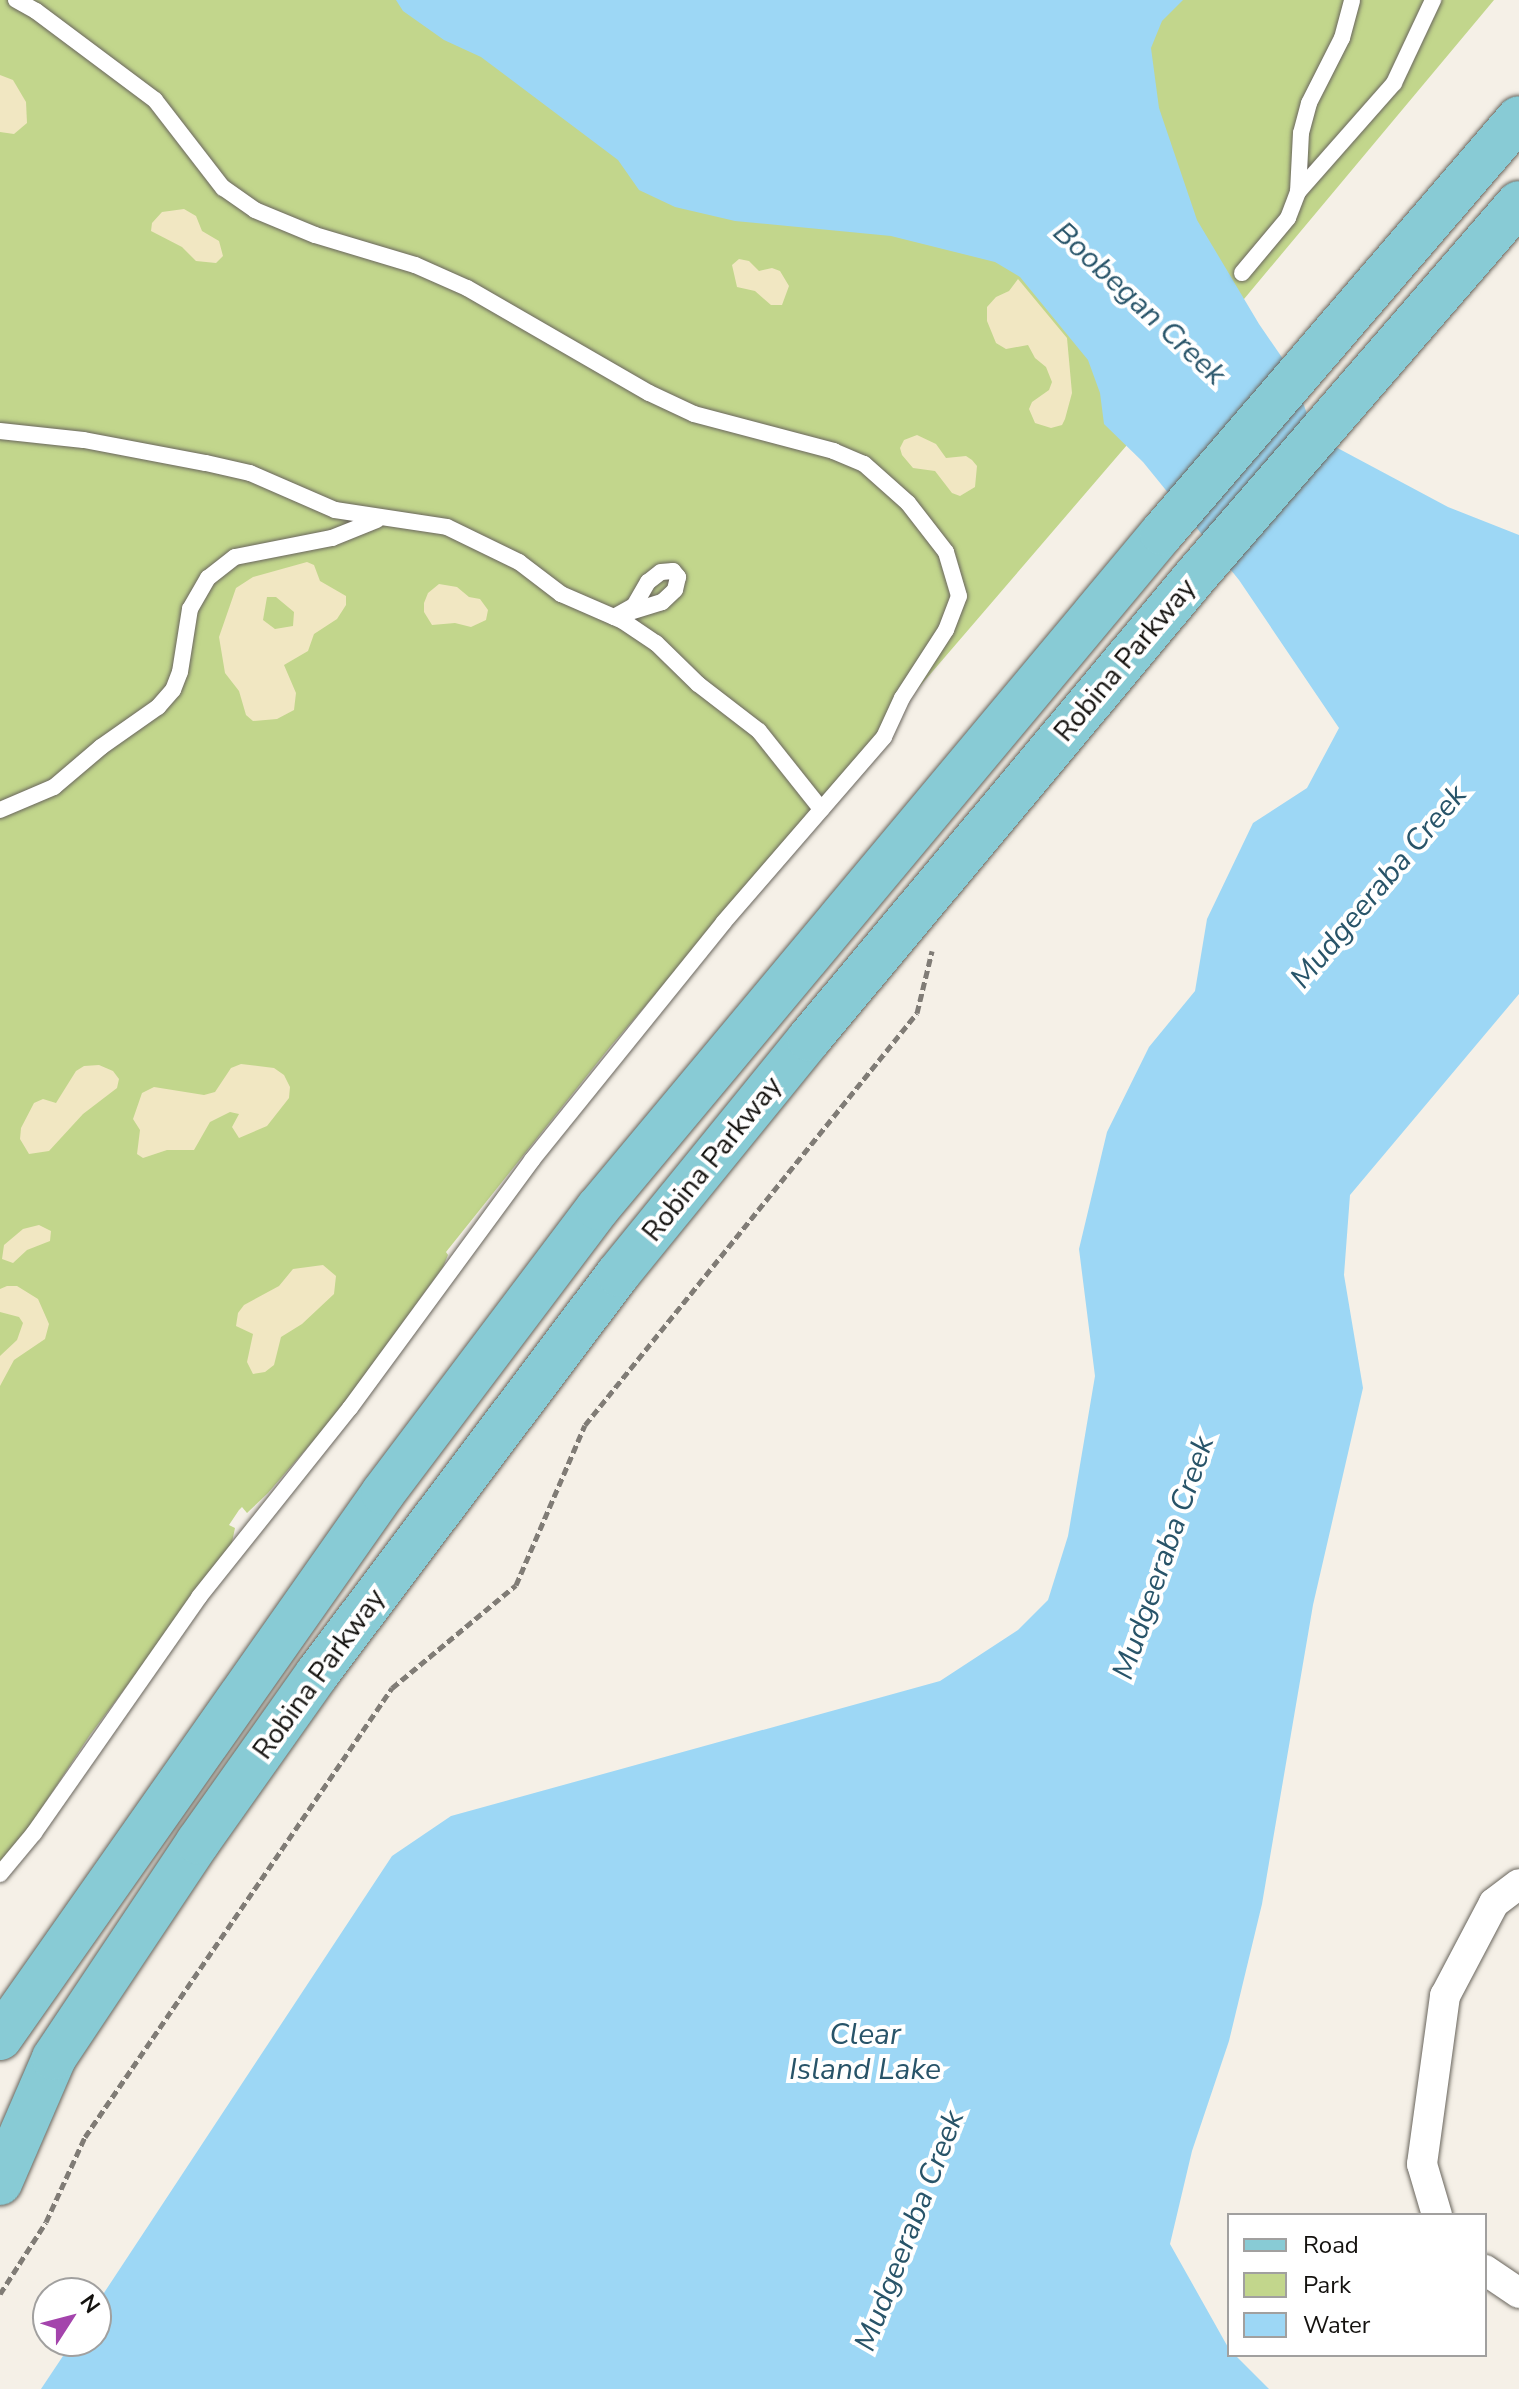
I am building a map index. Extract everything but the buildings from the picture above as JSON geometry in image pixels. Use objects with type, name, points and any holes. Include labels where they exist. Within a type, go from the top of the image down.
[{"type":"main road","name":"Robina Parkway","points":[[0,2038],[383,1493],[598,1208],[1162,533],[1519,118]]},
{"type":"main road","name":"Robina Parkway","points":[[0,2183],[36,2094],[86,2008],[234,1790],[438,1510],[618,1274],[1194,578],[1519,203]]},
{"type":"street","points":[[1436,2213],[1422,2164],[1445,1996],[1494,1903],[1519,1884]]},
{"type":"street","points":[[1487,2271],[1519,2293]]},
{"type":"lane","points":[[0,1874],[34,1833],[199,1597],[350,1408],[532,1160],[723,923],[884,737],[902,698],[946,630],[959,596],[946,552],[884,478],[864,464],[834,451],[694,414],[649,393],[467,288],[415,265],[315,235],[255,210],[223,188],[155,100],[16,0]]},
{"type":"lane","points":[[1242,273],[1288,218],[1298,192],[1301,133],[1309,103],[1342,38],[1352,0]]},
{"type":"lane","points":[[1298,192],[1394,83],[1433,0]]},
{"type":"lane","points":[[0,431],[84,440],[250,473],[335,510],[447,527],[519,562],[561,594],[614,617],[656,643],[698,684],[759,731],[821,809]]},
{"type":"lane","points":[[335,510],[348,520],[341,534]]},
{"type":"lane","points":[[4,806],[54,787],[101,747],[158,707],[173,690],[180,672],[190,609],[208,578],[235,557],[312,543],[368,522],[385,519]]},
{"type":"path","points":[[0,2294],[46,2222],[93,2125],[392,1688],[516,1585],[585,1425],[917,1013],[936,938]]},
{"type":"green space","points":[[0,0],[1494,0],[1219,329],[1127,445],[610,1047],[446,1252],[448,1255],[443,1267],[333,1418],[268,1493],[247,1513],[242,1507],[239,1510],[229,1525],[235,1528],[231,1547],[90,1735],[0,1871]]},
{"type":"sand","points":[[0,75],[13,80],[26,102],[27,123],[14,134],[0,132]]},
{"type":"sand","points":[[184,209],[196,216],[202,231],[219,241],[223,256],[216,263],[196,261],[182,247],[151,231],[152,223],[162,212]]},
{"type":"sand","points":[[739,259],[749,261],[759,271],[772,268],[780,271],[789,286],[782,305],[771,305],[755,291],[737,287],[732,265]]},
{"type":"sand","points":[[1018,279],[1067,338],[1072,393],[1062,425],[1051,428],[1035,423],[1029,409],[1032,402],[1049,390],[1052,382],[1046,367],[1035,358],[1028,345],[1006,349],[996,343],[987,321],[987,307],[996,297],[1009,291]]},
{"type":"sand","points":[[917,435],[936,444],[946,458],[966,456],[972,460],[977,466],[975,487],[960,496],[952,493],[935,471],[913,468],[900,448],[904,440]]},
{"type":"sand","points":[[307,562],[314,565],[320,581],[346,596],[346,605],[337,619],[314,634],[308,651],[284,665],[296,693],[294,710],[277,719],[253,721],[246,715],[239,691],[225,673],[219,637],[236,588],[253,577]],"holes":[[[267,597],[276,597],[294,612],[293,626],[275,629],[263,620]]]},
{"type":"sand","points":[[439,584],[457,587],[469,597],[480,599],[488,610],[486,620],[471,627],[455,623],[432,625],[424,612],[424,603],[428,593]]},
{"type":"sand","points":[[241,1064],[274,1068],[284,1075],[290,1087],[289,1098],[267,1126],[239,1138],[232,1127],[239,1114],[230,1112],[210,1122],[194,1150],[167,1150],[143,1158],[137,1154],[140,1130],[133,1119],[142,1093],[154,1087],[204,1095],[215,1092],[231,1068]]},
{"type":"sand","points":[[99,1065],[113,1071],[119,1079],[117,1088],[83,1114],[49,1151],[29,1154],[20,1139],[21,1128],[34,1103],[43,1099],[56,1103],[76,1071],[84,1066]]},
{"type":"sand","points":[[39,1225],[51,1231],[50,1241],[27,1250],[13,1263],[2,1259],[4,1245],[23,1229]]},
{"type":"sand","points":[[323,1265],[336,1276],[334,1294],[302,1324],[281,1337],[274,1365],[265,1372],[253,1374],[247,1362],[253,1334],[236,1326],[238,1313],[244,1305],[279,1286],[293,1269]]},
{"type":"sand","points":[[17,1286],[38,1299],[49,1324],[45,1339],[14,1360],[0,1386],[0,1356],[17,1340],[23,1323],[19,1317],[0,1312],[0,1289]]},
{"type":"water","name":"Clear Island Lake","points":[[396,0],[1183,0],[1162,21],[1151,48],[1159,108],[1197,220],[1259,324],[1292,372],[1315,436],[1448,507],[1519,535],[1519,994],[1350,1195],[1344,1275],[1363,1388],[1313,1605],[1262,1904],[1229,2041],[1192,2151],[1170,2244],[1227,2345],[1227,2357],[1237,2357],[1269,2389],[41,2389],[62,2357],[112,2357],[112,2281],[392,1856],[451,1816],[940,1681],[1018,1630],[1048,1600],[1068,1536],[1095,1376],[1079,1249],[1107,1132],[1149,1047],[1195,991],[1207,919],[1253,823],[1307,788],[1339,728],[1239,580],[1143,462],[1104,424],[1100,393],[1088,360],[1020,277],[995,262],[891,236],[735,221],[675,207],[639,190],[618,160],[481,57],[444,40],[403,11]]},
{"type":"water label","name":"Boobegan Creek","points":[[1139,304]]},
{"type":"water label","name":"Mudgeeraba Creek","points":[[1379,887]]},
{"type":"water label","name":"Mudgeeraba Creek","points":[[1164,1558]]},
{"type":"water label","name":"Mudgeeraba Creek","points":[[910,2231]]}]
